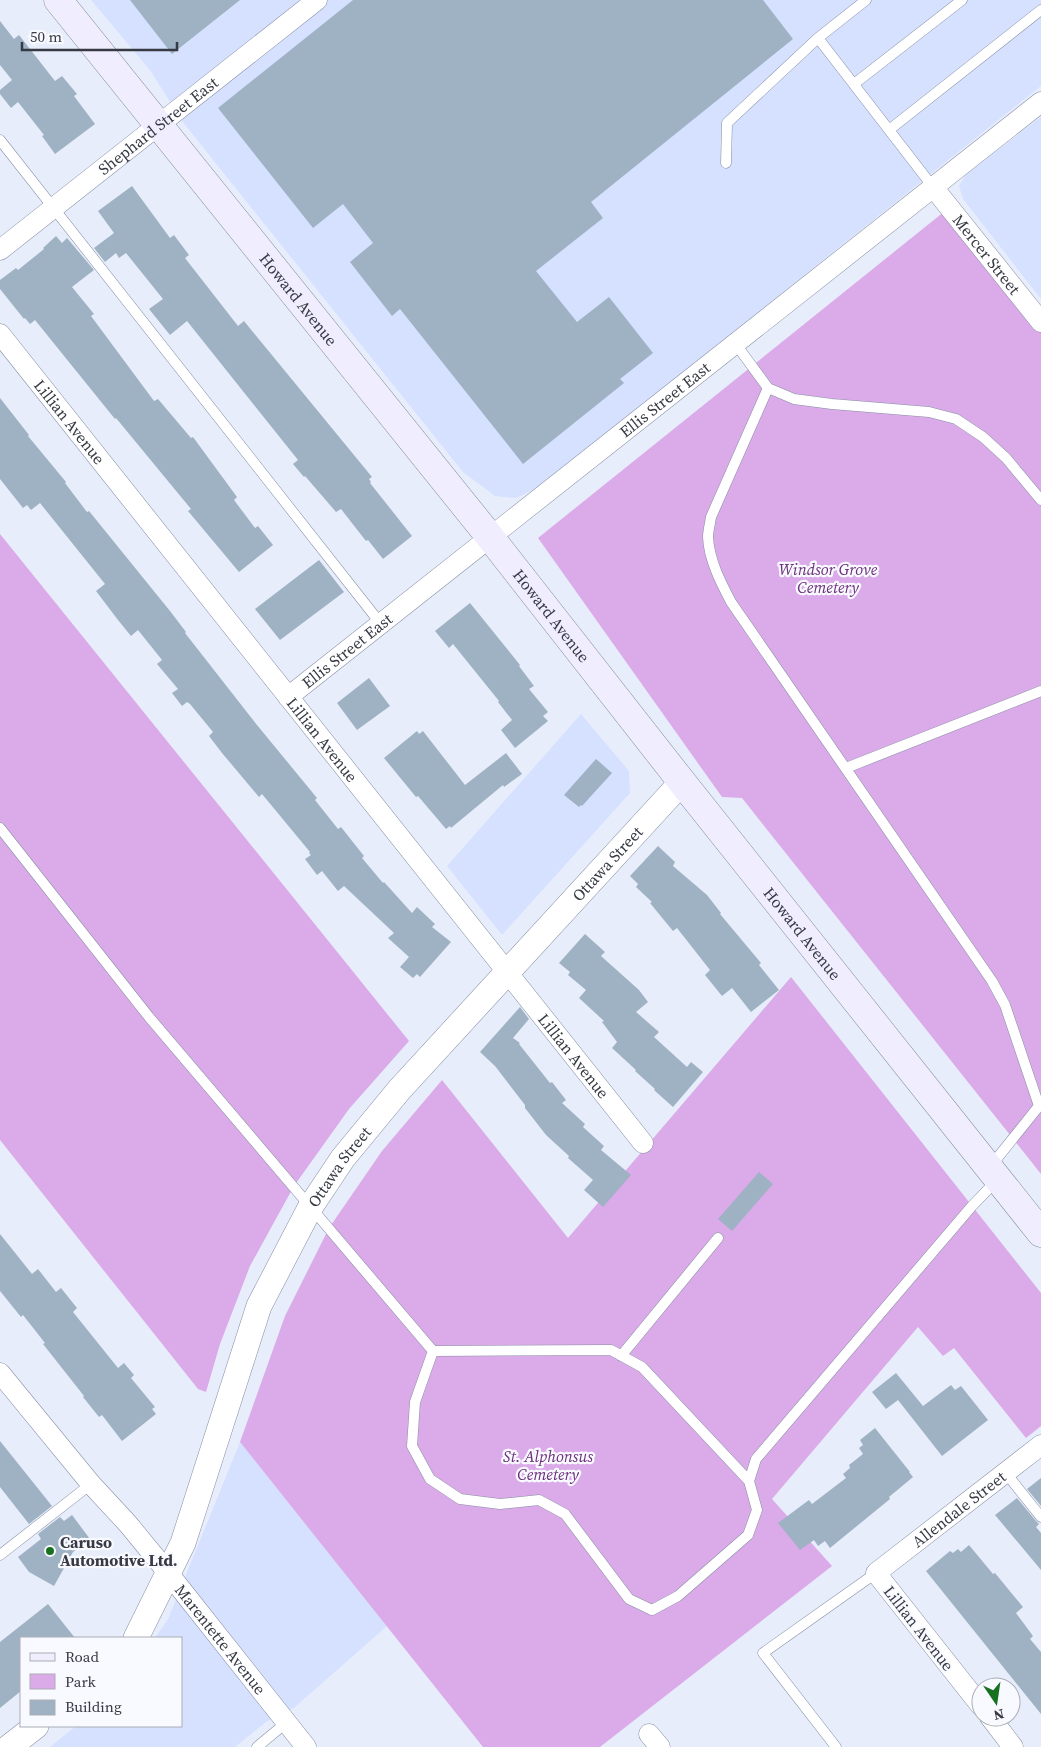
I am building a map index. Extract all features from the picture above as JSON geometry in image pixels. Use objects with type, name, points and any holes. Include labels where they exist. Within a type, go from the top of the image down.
[{"type":"main road","name":"Howard Avenue","points":[[58,0],[490,537],[682,782],[1041,1233]]},
{"type":"street","name":"Shephard Street East","points":[[0,250],[317,0]]},
{"type":"street","name":"Ellis Street East","points":[[288,697],[1041,102]]},
{"type":"street","name":"Mercer Street","points":[[933,187],[1041,322]]},
{"type":"street","name":"Lillian Avenue","points":[[0,334],[643,1144]]},
{"type":"street","name":"Ottawa Street","points":[[137,1637],[183,1544],[259,1306],[311,1206],[343,1158],[400,1089],[682,782]]},
{"type":"street","name":"Marentette Avenue","points":[[0,1373],[91,1484],[128,1524],[169,1574],[306,1747]]},
{"type":"street","name":"Allendale Street","points":[[876,1573],[1041,1444]]},
{"type":"street","name":"Lillian Avenue","points":[[876,1573],[971,1693]]},
{"type":"street","points":[[9,1747],[35,1727]]},
{"type":"street","points":[[998,1727],[1013,1747]]},
{"type":"lane","points":[[726,163],[727,123],[818,38],[866,0]]},
{"type":"lane","points":[[854,84],[962,0]]},
{"type":"lane","points":[[889,130],[1041,10]]},
{"type":"lane","points":[[818,38],[933,187]]},
{"type":"lane","points":[[0,140],[381,624]]},
{"type":"lane","points":[[735,343],[768,388],[794,399],[928,412],[956,419],[982,436],[1006,458],[1041,500]]},
{"type":"lane","points":[[749,1481],[756,1459],[972,1206],[1040,1104],[1005,1005],[992,981],[731,602],[720,580],[708,538],[711,517],[768,388]]},
{"type":"lane","points":[[846,768],[1041,691]]},
{"type":"lane","points":[[0,828],[149,1017],[432,1351]]},
{"type":"lane","points":[[621,1356],[718,1238]]},
{"type":"lane","points":[[611,1350],[642,1367],[749,1481],[757,1510],[748,1535],[678,1596],[652,1610],[629,1599],[565,1514],[540,1500],[500,1504],[460,1499],[430,1479],[412,1446],[415,1402],[432,1351],[611,1350]]},
{"type":"lane","points":[[1005,1472],[1041,1517]]},
{"type":"lane","points":[[0,1555],[91,1484]]},
{"type":"lane","points":[[836,1747],[762,1653],[876,1573]]},
{"type":"lane","points":[[257,1747],[287,1722]]},
{"type":"shaded area","points":[[91,0],[1041,0],[1041,86],[539,487],[516,498],[495,496],[463,472],[182,121],[150,70]]},
{"type":"shaded area","points":[[1041,117],[1041,299],[963,199],[959,186],[966,174]]},
{"type":"shaded area","points":[[581,714],[629,771],[630,793],[502,935],[447,866]]},
{"type":"shaded area","points":[[240,1442],[387,1626],[295,1707],[266,1722],[235,1747],[50,1747],[75,1727],[182,1727],[182,1637],[156,1637],[168,1619]]},
{"type":"green space","name":"Windsor Grove Cemetery","points":[[950,207],[1041,325],[1041,1174],[742,798],[722,797],[538,538]]},
{"type":"green space","points":[[0,534],[409,1041],[349,1109],[294,1186],[250,1266],[220,1344],[206,1392],[198,1389],[0,1140]]},
{"type":"green space","name":"St. Alphonsus Cemetery","points":[[791,977],[1041,1293],[1041,1426],[1026,1438],[954,1348],[943,1356],[918,1327],[772,1499],[832,1566],[600,1747],[483,1747],[240,1442],[285,1316],[329,1228],[382,1151],[442,1080],[568,1238]]},
{"type":"building","points":[[130,0],[240,0],[172,54]]},
{"type":"building","points":[[353,0],[763,0],[793,39],[591,202],[603,218],[536,271],[577,322],[609,297],[653,353],[620,379],[624,383],[523,464],[400,309],[392,316],[350,262],[373,243],[343,204],[313,228],[218,108]]},
{"type":"building","points":[[0,21],[14,39],[19,35],[55,81],[62,76],[77,94],[74,96],[95,124],[55,154],[42,136],[44,135],[18,102],[11,108],[0,94],[0,90],[12,80],[0,65]]},
{"type":"building","points":[[132,186],[170,238],[174,235],[189,255],[185,258],[238,326],[244,321],[372,477],[369,479],[370,483],[412,536],[383,559],[341,509],[336,512],[293,464],[298,460],[187,321],[170,335],[149,309],[163,299],[126,253],[119,258],[116,253],[105,262],[94,248],[114,233],[98,211]]},
{"type":"building","points":[[56,236],[62,243],[67,238],[94,270],[72,287],[94,314],[91,316],[154,401],[158,399],[191,438],[193,437],[237,497],[234,500],[255,528],[258,526],[273,545],[239,572],[188,511],[191,509],[35,320],[30,324],[24,319],[0,289],[0,280],[16,268],[18,270],[44,249]]},
{"type":"building","points":[[0,398],[66,482],[87,512],[89,511],[170,611],[257,725],[317,798],[315,800],[338,829],[341,827],[364,856],[362,858],[412,913],[417,907],[435,924],[432,927],[451,942],[420,977],[417,974],[413,978],[400,967],[409,957],[388,938],[394,933],[344,886],[338,891],[322,871],[317,875],[305,859],[311,855],[310,852],[262,794],[259,797],[222,753],[209,736],[213,732],[190,704],[187,702],[182,706],[172,693],[178,689],[157,664],[162,660],[138,630],[131,636],[118,620],[96,591],[105,584],[40,503],[31,510],[27,505],[23,508],[0,479]]},
{"type":"building","points":[[319,560],[344,592],[280,640],[255,609]]},
{"type":"building","points":[[470,603],[520,665],[534,686],[529,689],[548,712],[543,716],[548,721],[515,748],[501,730],[512,720],[453,644],[449,648],[435,631]]},
{"type":"building","points":[[369,678],[390,706],[357,730],[337,703]]},
{"type":"building","points":[[417,731],[419,734],[423,731],[465,785],[506,753],[522,774],[504,787],[503,785],[451,828],[450,826],[446,829],[418,796],[416,797],[384,758]]},
{"type":"building","points":[[596,759],[612,773],[579,807],[564,795]]},
{"type":"building","points":[[658,846],[675,862],[673,866],[707,895],[720,914],[761,963],[759,965],[779,990],[751,1012],[732,988],[722,996],[705,975],[710,970],[677,928],[673,931],[650,903],[652,902],[636,887],[638,884],[630,876]]},
{"type":"building","points":[[585,934],[605,952],[601,956],[639,990],[648,1002],[636,1012],[659,1032],[654,1037],[687,1067],[691,1062],[703,1072],[673,1107],[612,1048],[617,1042],[602,1022],[604,1021],[579,998],[586,990],[568,975],[570,972],[559,963]]},
{"type":"building","points":[[520,1007],[529,1019],[513,1038],[520,1043],[550,1083],[552,1082],[566,1100],[562,1103],[585,1124],[583,1127],[604,1146],[601,1150],[631,1175],[603,1207],[584,1190],[593,1180],[546,1135],[495,1066],[480,1052]]},
{"type":"building","points":[[759,1172],[773,1184],[732,1231],[718,1219]]},
{"type":"building","points":[[0,1234],[32,1274],[38,1269],[56,1292],[61,1288],[77,1308],[73,1312],[118,1368],[124,1363],[134,1375],[131,1378],[155,1407],[152,1409],[156,1414],[122,1441],[102,1415],[99,1417],[83,1397],[23,1315],[21,1317],[0,1291]]},
{"type":"building","points":[[896,1373],[923,1406],[951,1385],[955,1390],[961,1386],[988,1420],[942,1456],[898,1400],[886,1409],[872,1392]]},
{"type":"building","points":[[875,1428],[913,1477],[889,1497],[890,1499],[830,1548],[825,1541],[818,1546],[814,1540],[800,1550],[778,1523],[809,1500],[812,1504],[846,1478],[843,1474],[850,1468],[849,1465],[863,1454],[859,1448],[863,1445],[860,1440]]},
{"type":"building","points":[[0,1441],[52,1506],[29,1524],[0,1487]]},
{"type":"building","points":[[1041,1478],[1041,1506],[1027,1489]]},
{"type":"building","points":[[1017,1498],[1039,1524],[1036,1527],[1041,1533],[1041,1570],[995,1515]]},
{"type":"building","name":"Caruso Automotive Ltd.","points":[[72,1515],[90,1539],[73,1552],[54,1586],[29,1572],[18,1557],[41,1539],[38,1534],[60,1517],[64,1521]]},
{"type":"building","points":[[969,1545],[1023,1607],[1016,1613],[1033,1636],[1030,1639],[1041,1652],[1041,1714],[1021,1689],[1021,1677],[1011,1677],[926,1571],[950,1551],[953,1553],[958,1549],[961,1552]]},
{"type":"building","points":[[48,1604],[74,1637],[20,1637],[20,1692],[0,1708],[0,1642]]},
{"type":"place","name":"Caruso Automotive Ltd.","points":[[50,1551]]}]
